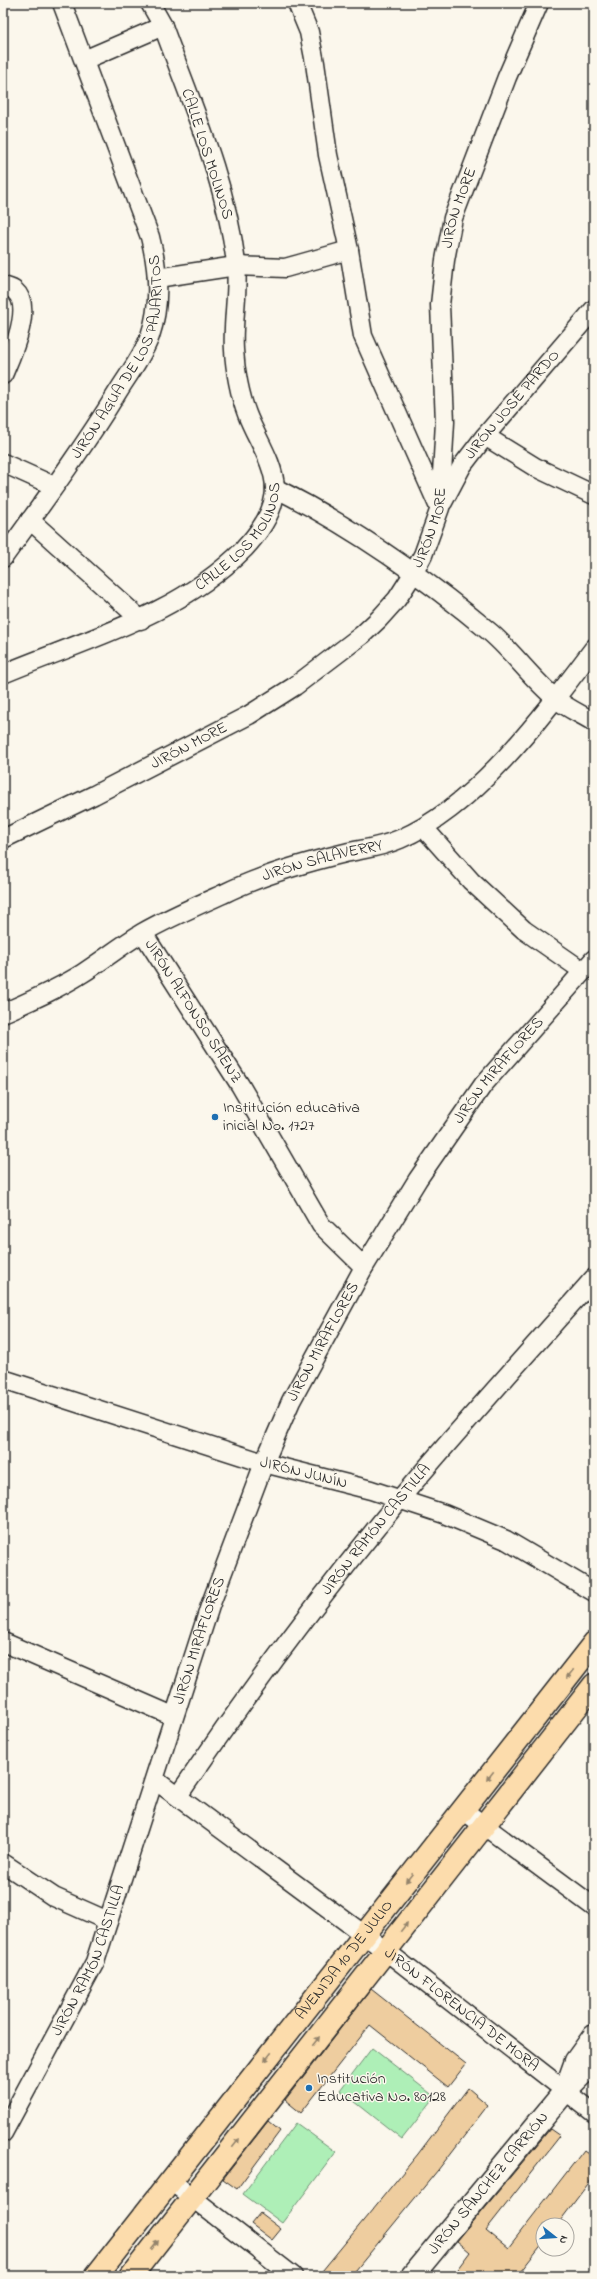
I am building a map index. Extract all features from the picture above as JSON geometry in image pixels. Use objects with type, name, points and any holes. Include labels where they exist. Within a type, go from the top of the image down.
[{"type":"highway","name":"AVENIDA 10 DE JULIO","points":[[96,2276],[594,1643]]},
{"type":"highway","name":"AVENIDA 10 DE JULIO","points":[[131,2276],[594,1685]]},
{"type":"main road","points":[[565,2091],[576,2060],[594,2036]]},
{"type":"main road","points":[[565,2091],[594,2062]]},
{"type":"main road","name":"JIRÓN SÁNCHEZ CARRIÓN","points":[[412,2276],[565,2091]]},
{"type":"street","name":"JIRÓN AGUA DE LOS PAJARITOS","points":[[3,558],[102,417],[150,336],[156,310],[157,278],[150,237],[62,3]]},
{"type":"street","name":"CALLE LOS MOLINOS","points":[[3,674],[141,620],[198,587],[226,567],[258,535],[268,515],[275,488],[269,463],[247,413],[235,357],[236,266],[231,228],[214,165],[163,26],[150,3]]},
{"type":"street","points":[[297,3],[308,32],[314,55],[328,155],[349,250],[363,336],[440,508]]},
{"type":"street","name":"JIRÓN MORE","points":[[3,840],[249,715],[295,686],[367,630],[397,599],[423,555],[440,508],[445,422],[440,305],[452,218],[507,77],[539,3]]},
{"type":"street","points":[[84,60],[163,26]]},
{"type":"street","points":[[157,278],[236,266],[285,268],[349,250]]},
{"type":"street","points":[[3,286],[15,291],[20,301],[22,316],[13,351],[3,375]]},
{"type":"street","name":"JIRÓN JOSÉ PARDO","points":[[440,508],[462,466],[485,436],[594,309]]},
{"type":"street","points":[[485,436],[535,467],[594,495]]},
{"type":"street","points":[[3,463],[54,486]]},
{"type":"street","points":[[275,488],[328,516],[384,552],[459,607],[501,642],[555,698],[594,722]]},
{"type":"street","points":[[30,520],[141,620]]},
{"type":"street","name":"JIRÓN SALAVERRY","points":[[3,1013],[82,974],[143,933],[226,892],[286,869],[346,853],[378,847],[424,828],[447,813],[476,787],[555,698],[594,648]]},
{"type":"street","points":[[424,828],[476,886],[524,930],[589,965]]},
{"type":"street","name":"JIRÓN ALFONSO SÁENZ","points":[[143,933],[240,1085],[296,1185],[321,1225],[364,1267]]},
{"type":"street","name":"JIRÓN MIRAFLORES","points":[[155,1780],[173,1716],[210,1606],[264,1463],[291,1401],[364,1267],[418,1179],[483,1085],[589,965]]},
{"type":"street","name":"JIRÓN RAMÓN CASTILLA","points":[[178,1796],[224,1729],[304,1619],[401,1498],[594,1278]]},
{"type":"street","name":"JIRÓN JUNÍN","points":[[3,1379],[264,1463],[401,1498],[506,1540],[594,1592]]},
{"type":"street","points":[[3,1642],[173,1716]]},
{"type":"street","name":"JIRÓN RAMÓN CASTILLA","points":[[3,2133],[95,1962],[155,1780]]},
{"type":"street","name":"JIRÓN FLORENCIA DE MORA","points":[[155,1780],[386,1951],[594,2113]]},
{"type":"street","points":[[463,1810],[594,1907]]},
{"type":"street","points":[[3,1863],[54,1896],[108,1921]]},
{"type":"street","points":[[171,2181],[293,2276]]},
{"type":"green space","points":[[372,2048],[435,2097],[402,2139],[340,2090]]},
{"type":"green space","points":[[296,2123],[336,2152],[282,2223],[243,2194]]},
{"type":"building","points":[[371,1989],[466,2064],[448,2087],[370,2025],[301,2113],[285,2100]]},
{"type":"building","points":[[468,2088],[488,2105],[438,2170],[351,2276],[318,2276],[418,2154]]},
{"type":"building","points":[[268,2121],[280,2131],[237,2189],[223,2179]]},
{"type":"building","points":[[550,2129],[560,2136],[486,2230],[508,2248],[584,2150],[594,2158],[594,2176],[563,2217],[535,2217],[535,2253],[517,2276],[452,2276],[470,2252],[457,2241]]},
{"type":"building","points":[[260,2213],[281,2229],[272,2240],[251,2224]]},
{"type":"place","name":"Institución educativa inicial No. 1727","points":[[215,1117]]},
{"type":"place","name":"Institución Educativa No. 80128","points":[[309,2088]]}]
